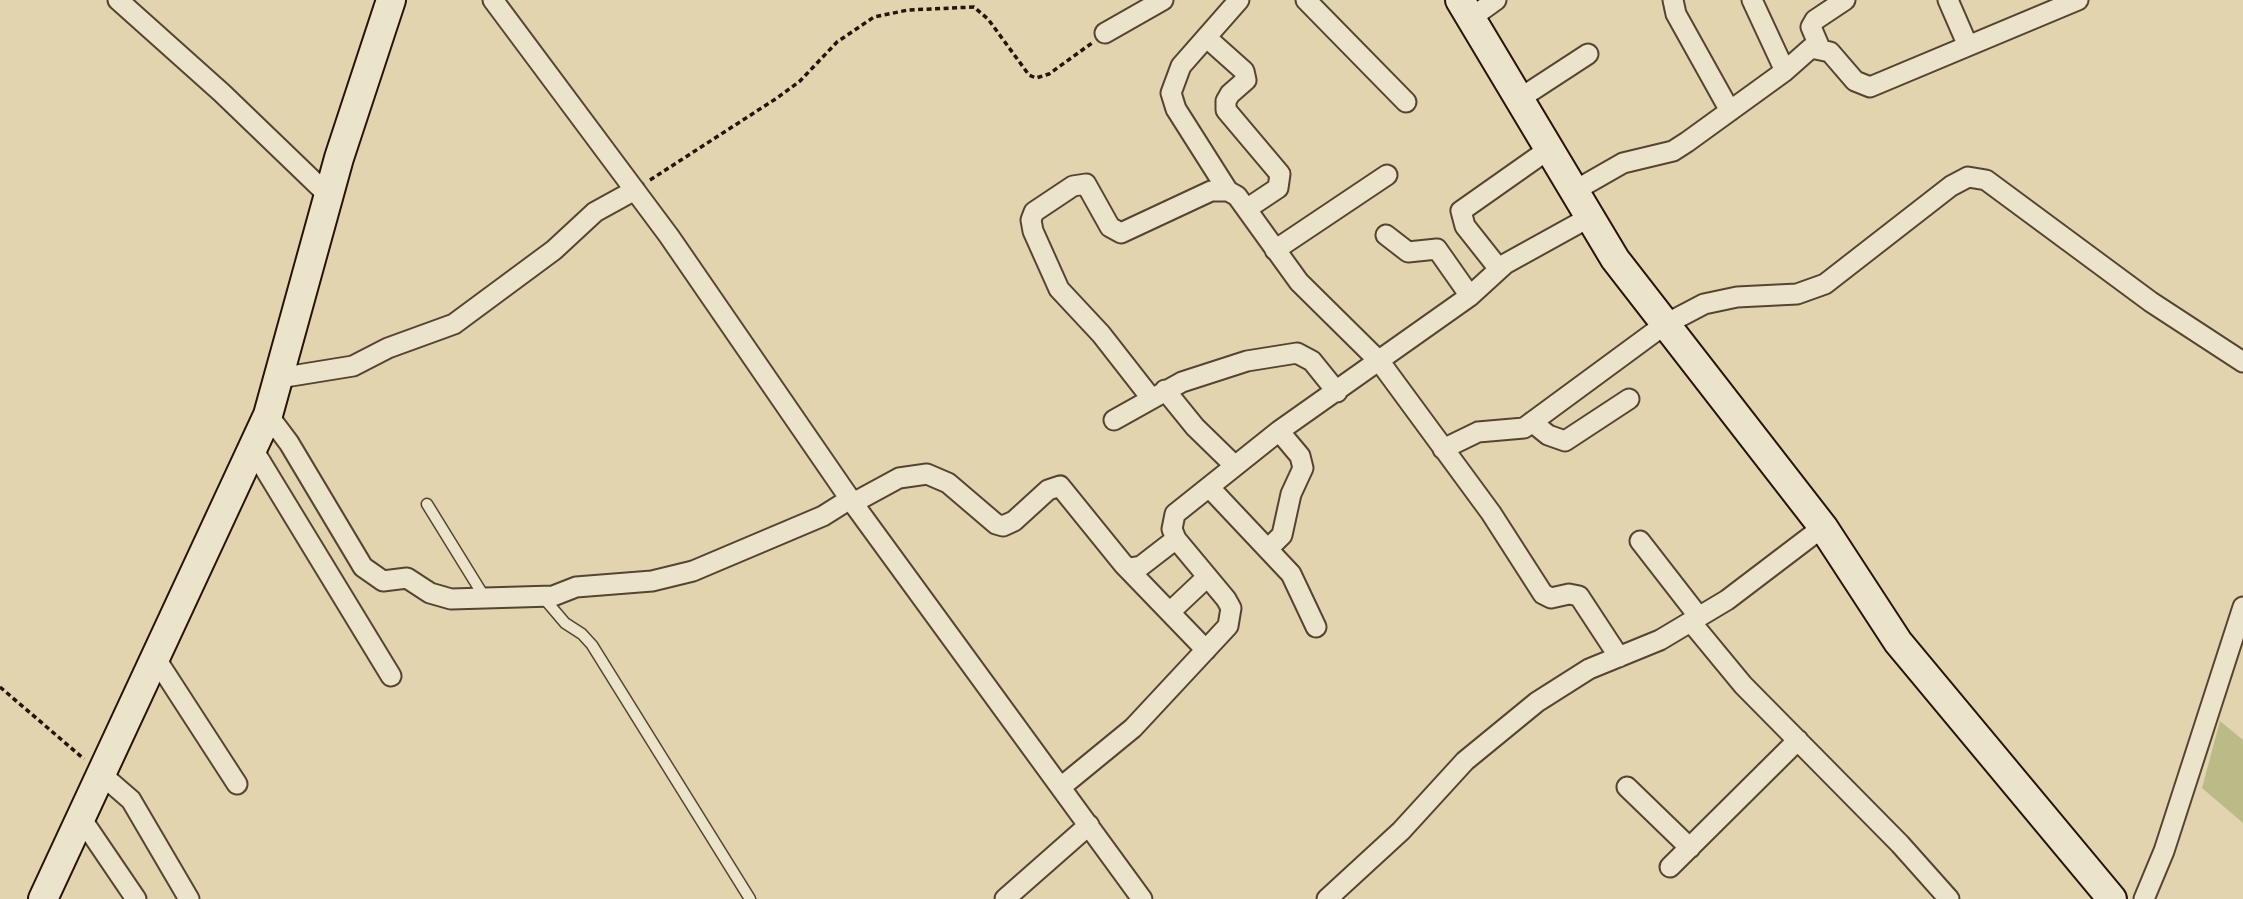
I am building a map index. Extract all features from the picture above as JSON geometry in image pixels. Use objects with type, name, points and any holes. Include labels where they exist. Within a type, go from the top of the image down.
[{"type":"street","points":[[118,0],[222,93],[329,196]]},
{"type":"street","points":[[43,899],[254,451],[268,415],[329,196],[391,0]]},
{"type":"street","points":[[493,0],[635,190],[852,501],[1142,899]]},
{"type":"street","points":[[1105,33],[1163,0]]},
{"type":"street","points":[[1239,0],[1176,73],[1172,102],[1228,191],[1248,208],[1275,250],[1315,301],[1342,322],[1380,362],[1504,532],[1543,594],[1551,598],[1569,594],[1579,596],[1619,657]]},
{"type":"street","points":[[1306,0],[1406,102]]},
{"type":"street","points":[[1496,0],[1466,9],[1615,259],[1823,527],[1898,642],[2112,899]]},
{"type":"street","points":[[1673,0],[1676,14],[1730,111]]},
{"type":"street","points":[[1752,0],[1785,71]]},
{"type":"street","points":[[1820,48],[1811,27],[1815,20],[1845,0]]},
{"type":"street","points":[[1948,0],[1968,46]]},
{"type":"street","points":[[1574,191],[1623,163],[1673,151],[1785,71],[1811,48],[1820,48],[1837,58],[1855,81],[1870,87],[2078,0]]},
{"type":"street","points":[[1207,38],[1244,71],[1246,79],[1230,94],[1226,101],[1226,110],[1280,174],[1278,188],[1248,208]]},
{"type":"street","points":[[1520,99],[1588,54]]},
{"type":"street","points":[[1500,269],[1465,226],[1461,211],[1549,149]]},
{"type":"street","points":[[1275,250],[1387,175]]},
{"type":"street","points":[[1443,449],[1478,432],[1516,430],[1532,422],[1664,325],[1704,304],[1726,299],[1797,294],[1815,289],[1951,186],[1978,176],[2151,302],[2243,362]]},
{"type":"street","points":[[1228,191],[1211,191],[1121,233],[1114,232],[1089,189],[1080,183],[1034,212],[1031,220],[1059,289],[1158,394],[1235,466]]},
{"type":"street","points":[[279,378],[353,366],[388,348],[454,324],[554,250],[595,212],[635,190]]},
{"type":"street","points":[[1061,787],[1133,728],[1228,626],[1232,617],[1226,599],[1176,539],[1172,529],[1175,514],[1279,431],[1380,362],[1470,296],[1500,269],[1590,217]]},
{"type":"street","points":[[1386,235],[1408,252],[1437,249],[1470,296]]},
{"type":"street","points":[[1114,420],[1158,394],[1247,362],[1297,353],[1312,361],[1337,392]]},
{"type":"street","points":[[1532,422],[1548,435],[1565,441],[1629,398]]},
{"type":"street","points":[[268,415],[289,443],[363,567],[373,577],[383,581],[414,579],[430,593],[451,599],[542,596],[576,587],[652,581],[703,568],[823,516],[899,478],[927,474],[948,483],[996,524],[1003,526],[1014,522],[1048,490],[1060,486],[1124,565],[1206,650]]},
{"type":"street","points":[[1268,549],[1282,535],[1291,494],[1303,468],[1300,456],[1279,431]]},
{"type":"street","points":[[254,451],[391,676]]},
{"type":"street","points":[[1209,487],[1294,579],[1316,627]]},
{"type":"street","points":[[1327,899],[1401,831],[1450,775],[1501,729],[1572,679],[1695,620],[1779,562],[1823,527]]},
{"type":"street","points":[[1124,565],[1136,568],[1176,539]]},
{"type":"street","points":[[1640,541],[1743,685],[1949,899]]},
{"type":"street","points":[[1171,611],[1206,578]]},
{"type":"street","points":[[2144,899],[2164,851],[2243,607]]},
{"type":"street","points":[[156,659],[237,784]]},
{"type":"street","points":[[1670,867],[1798,740]]},
{"type":"street","points":[[101,774],[131,800],[189,899]]},
{"type":"street","points":[[1627,787],[1690,848]]},
{"type":"street","points":[[81,818],[136,899]]},
{"type":"street","points":[[1005,899],[1089,825]]},
{"type":"lane","points":[[427,504],[485,598]]},
{"type":"lane","points":[[542,596],[565,623],[582,634],[592,645],[750,899]]},
{"type":"path","points":[[635,190],[777,98],[800,81],[837,42],[874,17],[908,10],[974,7],[988,19],[1029,75],[1036,78],[1049,74],[1105,33]]},
{"type":"path","points":[[0,687],[101,774]]},
{"type":"green space","points":[[2220,721],[2243,740],[2243,823],[2202,788]]}]
